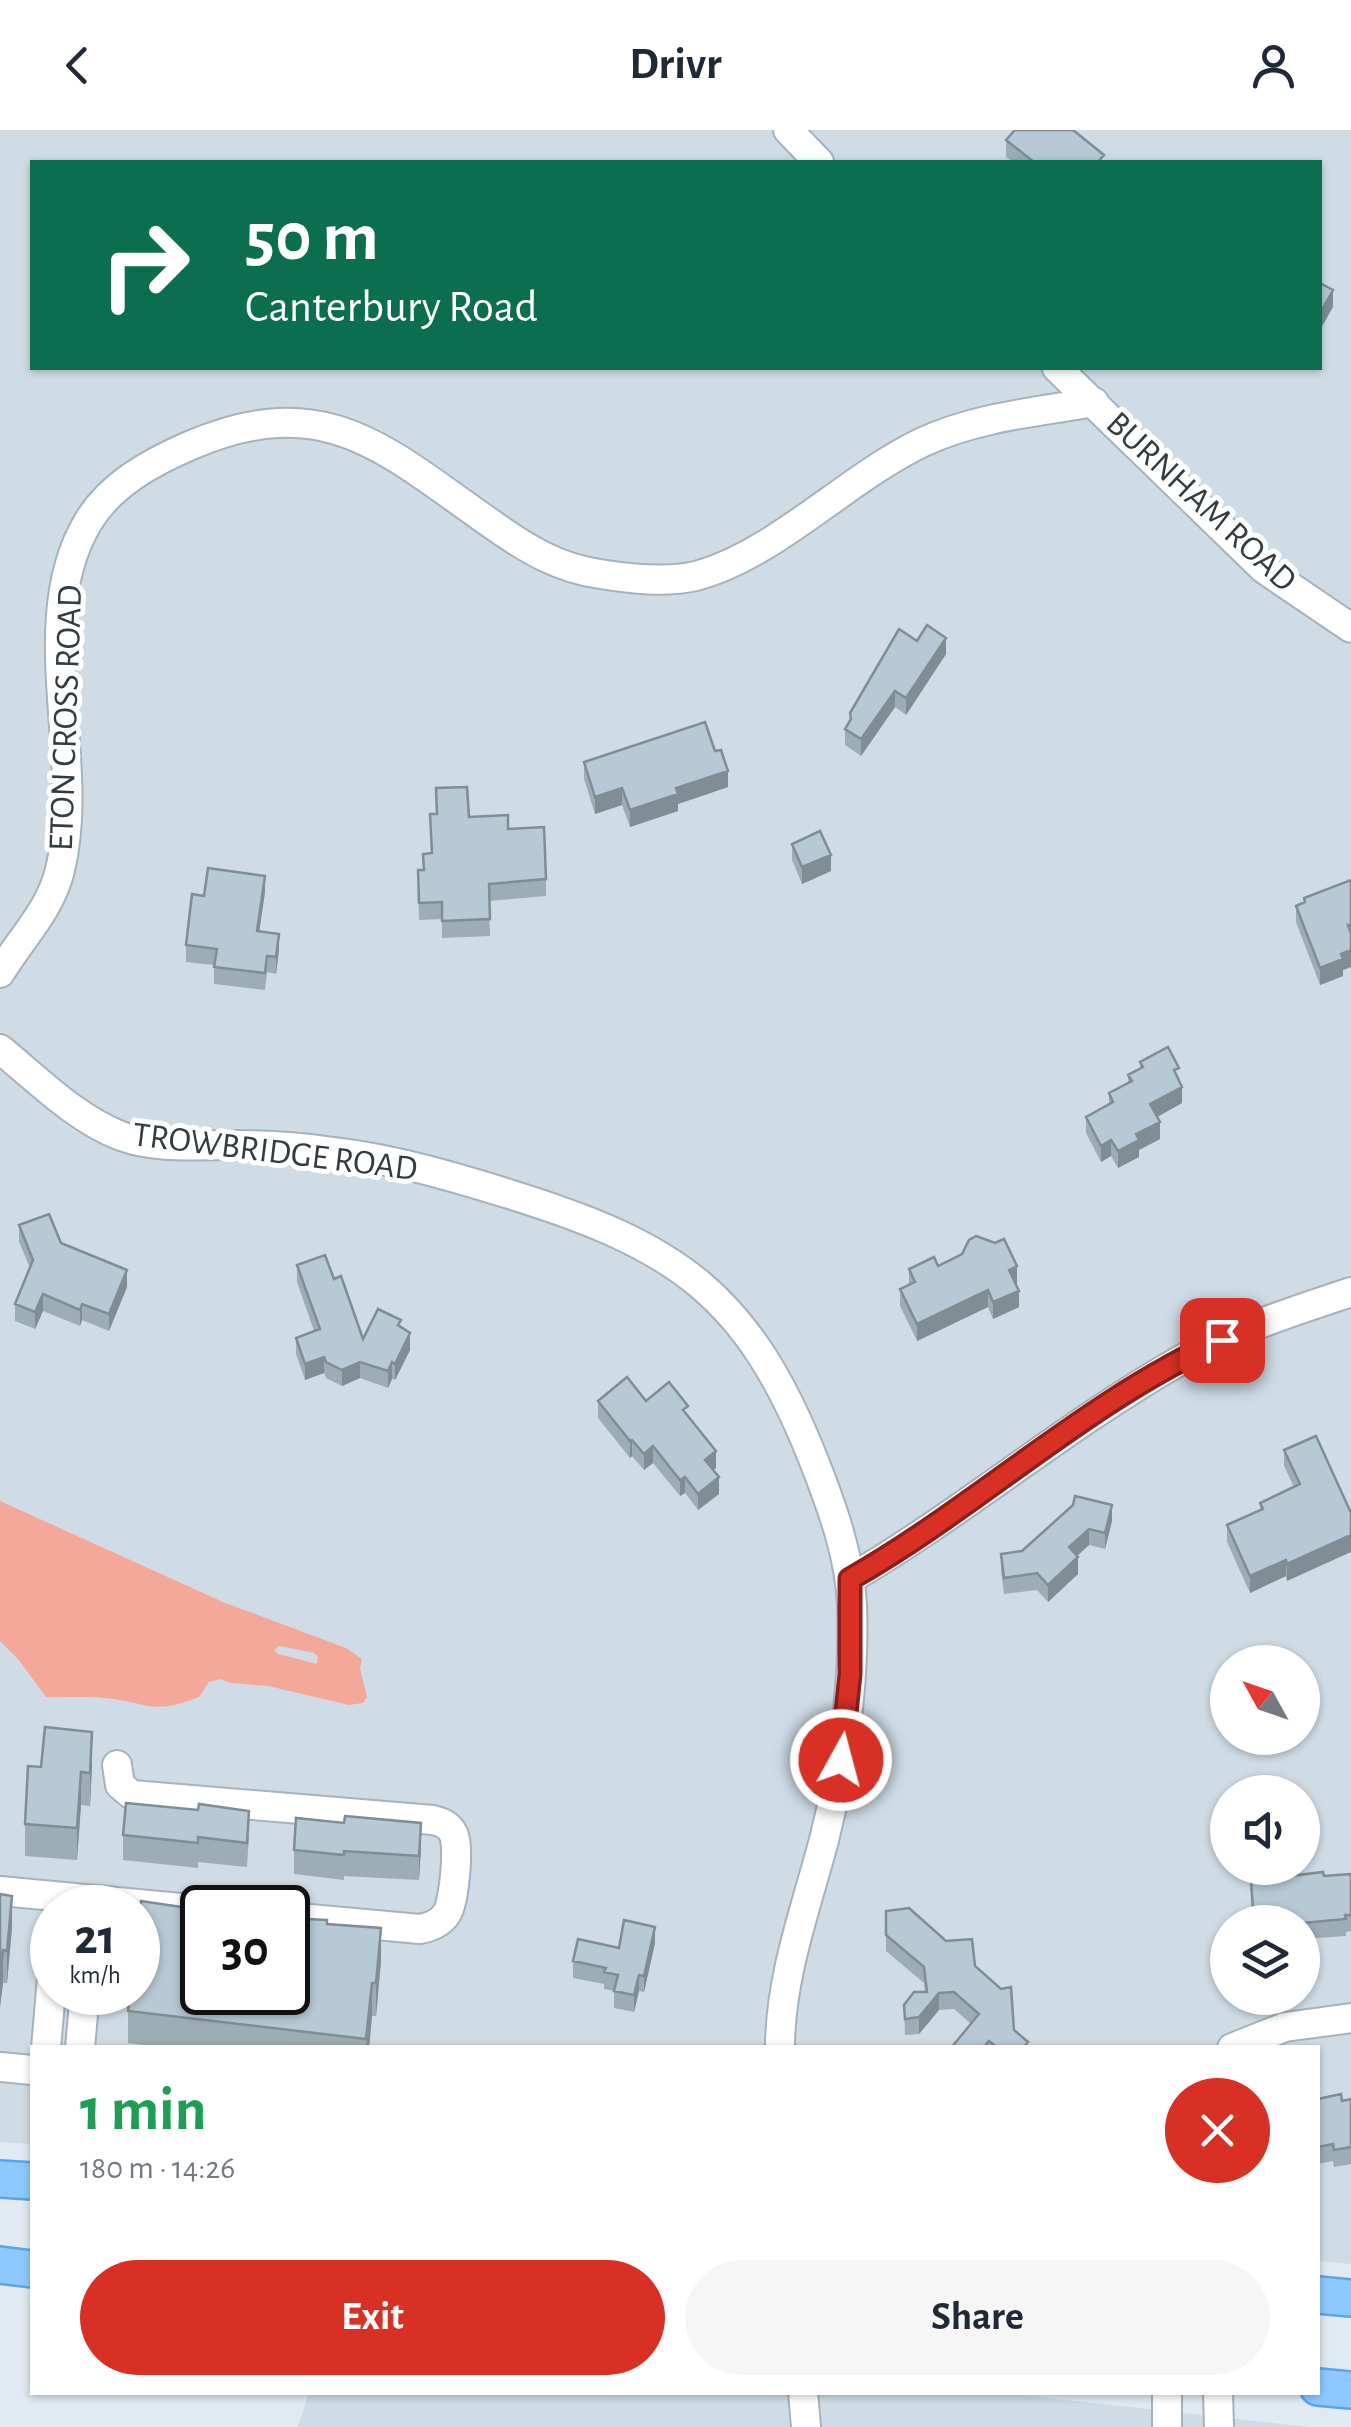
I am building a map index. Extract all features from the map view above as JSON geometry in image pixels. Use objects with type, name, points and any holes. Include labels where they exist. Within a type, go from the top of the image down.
[{"type":"main road","points":[[0,2179],[30,2181]]},
{"type":"main road","points":[[0,2265],[30,2269]]},
{"type":"main road","points":[[1320,2295],[1351,2298]]},
{"type":"main road","points":[[1320,2388],[1351,2390]]},
{"type":"street","points":[[788,130],[817,160]]},
{"type":"street","name":"BURNHAM ROAD","points":[[1060,370],[1264,569],[1351,628]]},
{"type":"street","name":"ETON CROSS ROAD","points":[[0,973],[9,953],[48,902],[61,867],[68,798],[62,632],[72,562],[86,526],[103,502],[133,476],[169,455],[252,425],[284,421],[313,424],[382,448],[515,540],[557,564],[619,577],[682,578],[706,572],[752,550],[891,459],[945,433],[989,420],[1094,402]]},
{"type":"street","name":"TROWBRIDGE ROAD","points":[[0,1049],[78,1112],[125,1138],[157,1144],[292,1147],[362,1156],[430,1170],[566,1212],[663,1257],[718,1299],[767,1360],[818,1472],[850,1579],[850,1674],[841,1760],[788,1974],[780,2045]]},
{"type":"street","points":[[850,1579],[921,1536],[1091,1415],[1183,1359],[1262,1323],[1351,1292]]},
{"type":"street","points":[[117,1765],[120,1786],[137,1796],[432,1820],[447,1826],[455,1837],[452,1902],[434,1925],[420,1929],[310,1919]]},
{"type":"street","points":[[0,1892],[30,1897]]},
{"type":"street","points":[[46,2045],[49,2015]]},
{"type":"street","points":[[80,2045],[83,2015]]},
{"type":"street","points":[[1240,2045],[1286,2027],[1351,2018]]},
{"type":"street","points":[[0,2067],[30,2070]]},
{"type":"street","points":[[803,2395],[806,2427]]},
{"type":"street","points":[[1166,2395],[1167,2427]]},
{"type":"street","points":[[1218,2395],[1219,2427]]},
{"type":"shaded area","points":[[0,130],[1351,130],[1351,2264],[1320,2261],[1320,2045],[30,2045],[30,2144],[0,2142]]},
{"type":"shaded area","points":[[0,1501],[223,1602],[346,1648],[362,1659],[360,1669],[367,1697],[363,1703],[349,1705],[221,1679],[209,1682],[199,1697],[171,1706],[97,1697],[46,1697],[0,1641]],"holes":[[[279,1646],[314,1653],[317,1664],[274,1650]]]},
{"type":"shaded area","points":[[308,2395],[1024,2395],[1308,2427],[298,2427]]},
{"type":"building","points":[[1015,130],[1073,130],[1104,155],[1100,160],[1031,160],[1006,140]]},
{"type":"building","points":[[1322,284],[1333,290],[1322,309]]},
{"type":"building","points":[[927,625],[946,638],[906,698],[895,691],[861,739],[845,729],[850,713],[899,629],[917,641]]},
{"type":"building","points":[[705,722],[715,751],[721,750],[728,771],[676,788],[678,794],[630,810],[622,788],[595,797],[584,762]]},
{"type":"building","points":[[467,787],[469,817],[508,815],[508,829],[544,827],[546,879],[489,884],[490,919],[442,921],[442,902],[419,903],[418,870],[424,870],[423,854],[432,853],[430,814],[437,814],[436,788]]},
{"type":"building","points":[[820,831],[831,855],[802,867],[792,844]]},
{"type":"building","points":[[208,868],[265,876],[257,931],[279,934],[276,957],[267,956],[265,973],[214,967],[217,949],[186,945],[192,894],[204,896]]},
{"type":"building","points":[[1351,880],[1351,950],[1341,954],[1343,959],[1320,968],[1296,906],[1305,902],[1304,898]]},
{"type":"building","points":[[1168,1047],[1179,1068],[1174,1070],[1182,1087],[1150,1104],[1160,1122],[1136,1134],[1139,1140],[1118,1151],[1111,1140],[1101,1146],[1086,1117],[1113,1102],[1109,1093],[1132,1081],[1128,1075],[1143,1067],[1140,1062]]},
{"type":"building","points":[[49,1214],[61,1243],[127,1270],[109,1314],[82,1304],[80,1310],[43,1294],[35,1312],[15,1304],[33,1260],[19,1225]]},
{"type":"building","points":[[976,1236],[995,1243],[1004,1239],[1017,1266],[1009,1270],[1019,1291],[993,1302],[988,1290],[917,1324],[900,1289],[915,1282],[909,1269],[934,1257],[938,1266],[962,1254],[969,1240]]},
{"type":"building","points":[[325,1255],[334,1279],[341,1276],[363,1339],[378,1309],[401,1320],[398,1325],[410,1333],[388,1371],[360,1362],[342,1370],[324,1357],[305,1364],[296,1338],[320,1329],[297,1265]]},
{"type":"building","points":[[627,1377],[646,1401],[669,1382],[688,1406],[683,1410],[716,1451],[705,1460],[719,1477],[698,1494],[685,1477],[680,1480],[653,1446],[644,1454],[630,1441],[598,1401]]},
{"type":"building","points":[[1316,1436],[1351,1513],[1351,1535],[1250,1576],[1227,1525],[1263,1509],[1260,1503],[1300,1484],[1284,1450]]},
{"type":"building","points":[[1075,1496],[1112,1505],[1105,1533],[1089,1529],[1069,1547],[1078,1557],[1048,1585],[1037,1573],[1004,1578],[1001,1554],[1022,1551],[1073,1505]]},
{"type":"building","points":[[45,1727],[92,1732],[90,1773],[81,1772],[77,1828],[25,1824],[28,1766],[41,1767]]},
{"type":"building","points":[[126,1803],[198,1810],[199,1804],[249,1811],[247,1843],[198,1837],[198,1843],[123,1835]]},
{"type":"building","points":[[345,1816],[421,1823],[419,1856],[294,1850],[296,1818],[344,1823]]},
{"type":"building","points":[[1320,1872],[1324,1876],[1351,1874],[1351,1915],[1345,1915],[1346,1919],[1320,1921],[1320,1905],[1253,1905],[1251,1885],[1320,1885]]},
{"type":"building","points":[[0,1894],[12,1896],[7,1951],[3,1950],[0,1975]]},
{"type":"building","points":[[160,1904],[180,1907],[180,2015],[310,2015],[310,1919],[381,1928],[366,2039],[160,2015]]},
{"type":"building","points":[[909,1908],[946,1941],[972,1939],[975,1966],[1001,1989],[1011,1987],[1014,2030],[1028,2042],[1026,2045],[994,2045],[989,2041],[986,2045],[953,2045],[979,2014],[954,1992],[939,1993],[919,2017],[905,2019],[904,2005],[914,1992],[927,1992],[924,1967],[886,1935],[886,1911]]},
{"type":"building","points":[[624,1920],[655,1927],[644,1976],[639,1975],[634,1995],[614,1991],[618,1975],[604,1972],[606,1968],[573,1961],[578,1939],[619,1948]]},
{"type":"building","points":[[1341,2094],[1342,2101],[1351,2099],[1351,2147],[1334,2150],[1333,2144],[1320,2147],[1320,2099]]},
{"type":"route","points":[[841,1760],[852,1637],[850,1579],[921,1536],[1101,1408],[1222,1340]]}]
